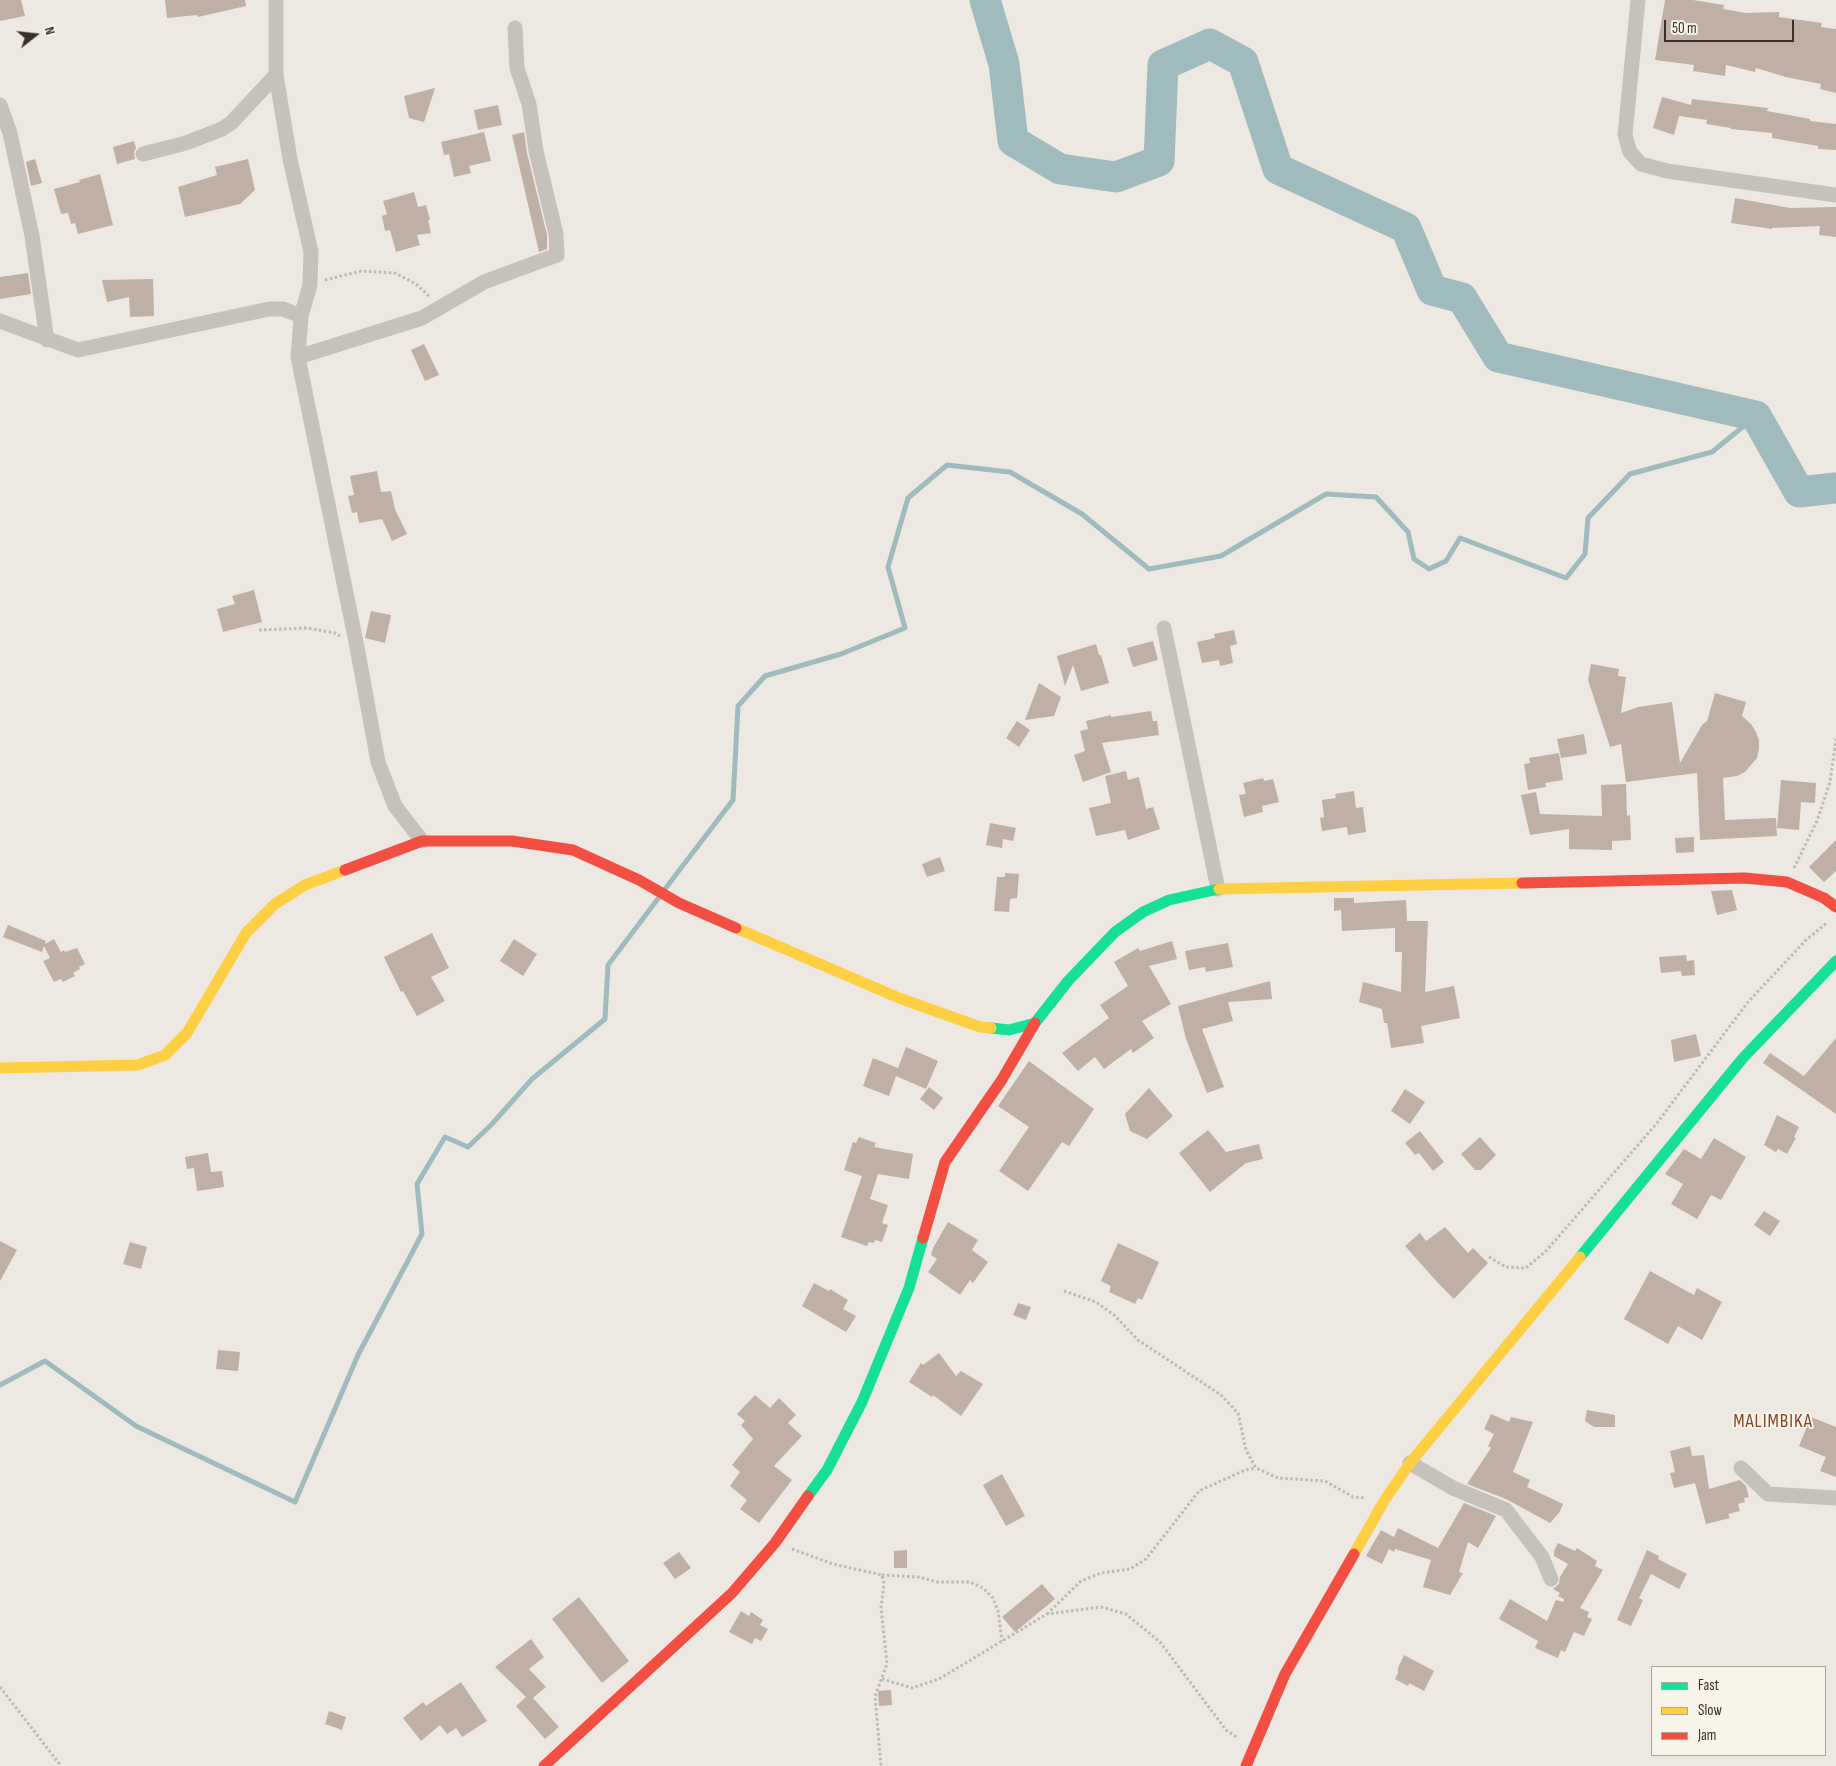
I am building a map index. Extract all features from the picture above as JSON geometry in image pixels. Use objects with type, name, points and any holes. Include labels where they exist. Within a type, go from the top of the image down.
[{"type":"street","points":[[276,0],[276,75],[290,158],[311,252],[310,285],[301,316],[298,357],[357,647],[378,762],[395,806],[422,841]]},
{"type":"street","points":[[1638,0],[1625,135],[1630,152],[1641,164],[1666,171],[1836,195]]},
{"type":"street","points":[[298,357],[422,318],[484,282],[557,254],[556,234],[536,151],[529,104],[517,68],[515,28]]},
{"type":"street","points":[[143,154],[186,143],[226,126],[276,75]]},
{"type":"street","points":[[0,105],[10,133],[32,236],[47,340]]},
{"type":"street","points":[[0,321],[78,350],[269,308],[283,309],[301,316]]},
{"type":"street","points":[[1164,628],[1218,889]]},
{"type":"street","points":[[0,1068],[138,1065],[165,1055],[187,1033],[246,933],[275,904],[306,885],[422,841],[512,841],[572,850],[639,880],[679,902],[899,998],[980,1027],[1008,1030],[1035,1023]]},
{"type":"street","points":[[544,1766],[732,1593],[775,1543],[827,1470],[862,1402],[909,1288],[945,1162],[1001,1081],[1035,1023],[1068,981],[1115,932],[1143,912],[1170,900],[1218,889],[1745,878],[1787,882],[1824,898],[1836,907]]},
{"type":"street","points":[[1246,1766],[1284,1674],[1384,1501],[1410,1463],[1743,1058],[1836,961]]},
{"type":"street","points":[[1410,1463],[1453,1488],[1506,1510],[1542,1557],[1551,1580]]},
{"type":"street","points":[[1741,1468],[1768,1494],[1836,1498]]},
{"type":"path","points":[[310,285],[361,271],[395,273],[416,284],[442,307]]},
{"type":"path","points":[[259,630],[307,628],[335,633],[357,647]]},
{"type":"path","points":[[1787,882],[1817,822],[1830,782],[1836,739]]},
{"type":"path","points":[[1489,1257],[1506,1267],[1526,1268],[1546,1252],[1658,1123],[1748,1002],[1806,940],[1828,922]]},
{"type":"path","points":[[1064,1291],[1096,1302],[1114,1315],[1138,1340],[1222,1395],[1238,1413],[1246,1450],[1256,1468]]},
{"type":"path","points":[[882,1679],[912,1688],[939,1679],[1047,1614],[1081,1581],[1101,1573],[1130,1569],[1146,1559],[1199,1491],[1245,1470],[1256,1468],[1278,1478],[1325,1481],[1353,1497],[1384,1501]]},
{"type":"path","points":[[775,1543],[834,1564],[882,1575],[918,1577],[938,1582],[970,1582],[983,1588],[993,1598],[998,1611],[1002,1641]]},
{"type":"path","points":[[881,1766],[875,1696],[887,1664],[881,1608],[884,1582],[882,1575]]},
{"type":"path","points":[[1047,1614],[1100,1607],[1126,1614],[1160,1642],[1226,1730],[1254,1748]]},
{"type":"path","points":[[0,1687],[61,1766]]},
{"type":"building","points":[[0,0],[21,0],[25,16],[0,21]]},
{"type":"building","points":[[165,0],[245,0],[246,6],[198,17],[197,15],[167,18]]},
{"type":"building","points":[[1665,0],[1693,0],[1724,5],[1723,9],[1746,13],[1779,12],[1779,17],[1822,23],[1821,27],[1836,29],[1836,93],[1820,89],[1821,84],[1786,77],[1756,68],[1755,72],[1726,65],[1725,76],[1693,71],[1694,65],[1655,60]]},
{"type":"building","points":[[435,88],[424,122],[409,118],[404,96]]},
{"type":"building","points":[[1662,97],[1691,105],[1692,99],[1768,108],[1767,111],[1810,119],[1810,121],[1836,124],[1836,150],[1818,149],[1818,146],[1772,138],[1772,133],[1731,129],[1706,124],[1707,120],[1679,116],[1674,135],[1653,128]]},
{"type":"building","points":[[498,105],[502,125],[478,130],[474,110]]},
{"type":"building","points":[[484,132],[491,161],[469,166],[471,173],[454,177],[449,154],[444,155],[441,142]]},
{"type":"building","points":[[524,132],[527,153],[547,235],[547,249],[539,252],[512,135]]},
{"type":"building","points":[[134,141],[136,148],[134,152],[135,159],[117,164],[113,147]]},
{"type":"building","points":[[35,159],[42,183],[31,186],[26,162]]},
{"type":"building","points":[[248,159],[255,190],[240,204],[185,217],[178,187],[217,175],[215,167]]},
{"type":"building","points":[[100,174],[113,225],[78,234],[75,223],[71,224],[68,213],[61,214],[54,189]]},
{"type":"building","points":[[414,192],[418,207],[426,205],[431,233],[417,235],[420,245],[396,252],[390,230],[385,231],[382,216],[387,214],[383,201]]},
{"type":"building","points":[[1735,198],[1790,208],[1836,207],[1836,237],[1819,235],[1820,226],[1772,229],[1731,223]]},
{"type":"building","points":[[28,273],[31,294],[0,299],[0,277]]},
{"type":"building","points":[[153,279],[154,316],[130,317],[129,297],[107,302],[102,280]]},
{"type":"building","points":[[424,344],[439,375],[425,381],[411,350]]},
{"type":"building","points":[[377,471],[381,492],[391,491],[395,509],[407,534],[392,541],[382,519],[359,523],[357,512],[352,513],[348,496],[354,495],[350,476]]},
{"type":"building","points":[[254,590],[262,622],[223,632],[217,609],[235,604],[232,596]]},
{"type":"building","points":[[371,611],[391,615],[385,643],[365,638]]},
{"type":"building","points":[[1234,630],[1237,644],[1230,646],[1233,663],[1220,666],[1219,660],[1202,663],[1197,642],[1215,638],[1214,634]]},
{"type":"building","points":[[1153,641],[1158,660],[1133,667],[1127,648]]},
{"type":"building","points":[[1096,644],[1109,683],[1081,691],[1073,665],[1065,686],[1057,656]]},
{"type":"building","points":[[1591,664],[1619,669],[1618,676],[1626,677],[1621,713],[1638,707],[1672,702],[1680,763],[1702,725],[1707,721],[1715,693],[1746,702],[1742,716],[1751,724],[1756,732],[1759,740],[1759,749],[1757,758],[1745,772],[1737,776],[1723,778],[1725,820],[1776,818],[1777,836],[1700,840],[1697,773],[1626,782],[1621,744],[1610,747],[1588,680]]},
{"type":"building","points":[[1039,683],[1061,697],[1054,716],[1025,720]]},
{"type":"building","points":[[1151,711],[1153,721],[1157,721],[1159,735],[1102,743],[1111,772],[1083,782],[1074,755],[1085,751],[1080,731],[1088,729],[1086,721],[1111,715],[1111,717]]},
{"type":"building","points":[[1017,721],[1030,730],[1019,747],[1006,738]]},
{"type":"building","points":[[1584,734],[1587,754],[1561,758],[1557,739]]},
{"type":"building","points":[[1559,753],[1563,780],[1545,783],[1546,787],[1528,790],[1524,764],[1530,763],[1529,758]]},
{"type":"building","points":[[1126,771],[1128,780],[1139,777],[1146,809],[1153,807],[1160,829],[1128,840],[1125,830],[1096,836],[1089,808],[1111,803],[1105,776]]},
{"type":"building","points":[[1263,778],[1264,781],[1273,779],[1279,802],[1262,806],[1263,812],[1244,817],[1239,795],[1246,794],[1243,783]]},
{"type":"building","points":[[1781,780],[1816,783],[1815,803],[1801,802],[1799,830],[1777,828]]},
{"type":"building","points":[[1626,784],[1627,816],[1630,815],[1631,840],[1612,841],[1612,850],[1569,849],[1569,829],[1530,835],[1521,795],[1536,792],[1540,814],[1602,816],[1601,785]]},
{"type":"building","points":[[1354,791],[1356,808],[1363,807],[1366,832],[1348,835],[1347,827],[1322,831],[1320,818],[1324,817],[1322,800],[1336,798],[1335,794]]},
{"type":"building","points":[[990,823],[1016,828],[1013,841],[1003,839],[1002,848],[986,845]]},
{"type":"building","points":[[1694,837],[1694,852],[1676,853],[1675,838]]},
{"type":"building","points":[[1836,840],[1836,871],[1824,882],[1809,867]]},
{"type":"building","points":[[940,857],[945,871],[927,877],[922,864]]},
{"type":"building","points":[[1005,873],[1019,874],[1017,898],[1010,899],[1009,912],[994,911],[997,877],[1005,877]]},
{"type":"building","points":[[1732,890],[1737,910],[1717,915],[1711,891]]},
{"type":"building","points":[[1334,898],[1354,898],[1354,903],[1406,900],[1407,921],[1428,921],[1425,992],[1454,986],[1460,1018],[1421,1026],[1424,1043],[1391,1048],[1387,1023],[1384,1023],[1382,1009],[1359,1002],[1363,982],[1401,992],[1402,952],[1395,952],[1395,928],[1342,931],[1341,910],[1334,911]]},
{"type":"building","points":[[8,925],[46,941],[45,944],[54,939],[61,952],[77,948],[85,964],[73,973],[75,976],[63,982],[61,979],[54,982],[43,961],[50,958],[44,946],[42,952],[3,937]]},
{"type":"building","points":[[432,933],[449,968],[431,977],[445,1001],[417,1016],[403,991],[401,992],[384,957]]},
{"type":"building","points":[[514,939],[537,954],[523,976],[500,961]]},
{"type":"building","points":[[1172,941],[1177,959],[1149,966],[1171,1004],[1142,1021],[1154,1038],[1133,1053],[1131,1049],[1104,1069],[1095,1057],[1078,1071],[1062,1053],[1109,1018],[1100,1005],[1128,986],[1114,962],[1138,948],[1140,951]]},
{"type":"building","points":[[1228,943],[1233,967],[1206,972],[1205,967],[1189,970],[1185,951]]},
{"type":"building","points":[[1686,955],[1687,961],[1694,960],[1695,975],[1682,976],[1681,971],[1661,973],[1659,957]]},
{"type":"building","points":[[1270,981],[1272,999],[1228,1002],[1233,1021],[1202,1029],[1224,1087],[1207,1093],[1186,1039],[1178,1006]]},
{"type":"building","points":[[1696,1034],[1701,1056],[1674,1062],[1671,1040]]},
{"type":"building","points":[[1836,1038],[1836,1114],[1763,1063],[1770,1053],[1804,1076]]},
{"type":"building","points":[[906,1047],[938,1061],[926,1089],[896,1076],[889,1096],[863,1086],[873,1058],[898,1068]]},
{"type":"building","points":[[1029,1061],[1094,1109],[1069,1146],[1062,1142],[1028,1191],[999,1171],[1029,1127],[998,1106]]},
{"type":"building","points":[[929,1087],[943,1098],[934,1110],[920,1099]]},
{"type":"building","points":[[1149,1088],[1173,1116],[1147,1139],[1130,1131],[1125,1114]]},
{"type":"building","points":[[1405,1089],[1425,1102],[1410,1124],[1391,1111]]},
{"type":"building","points":[[1777,1115],[1799,1127],[1794,1137],[1796,1138],[1787,1154],[1778,1149],[1776,1152],[1764,1145]]},
{"type":"building","points":[[1208,1130],[1226,1152],[1259,1144],[1263,1159],[1246,1163],[1210,1192],[1179,1153]]},
{"type":"building","points":[[1420,1131],[1444,1162],[1433,1171],[1419,1153],[1415,1155],[1405,1143]]},
{"type":"building","points":[[859,1137],[876,1143],[874,1147],[913,1154],[909,1179],[878,1174],[870,1199],[888,1205],[882,1223],[888,1225],[882,1242],[875,1240],[874,1243],[869,1242],[867,1246],[841,1237],[862,1176],[844,1170],[853,1142],[856,1143]]},
{"type":"building","points":[[1480,1137],[1496,1155],[1481,1170],[1475,1170],[1461,1154]]},
{"type":"building","points":[[1714,1138],[1746,1157],[1721,1200],[1711,1195],[1697,1219],[1671,1204],[1683,1184],[1665,1174],[1684,1149],[1701,1159]]},
{"type":"building","points":[[208,1153],[211,1172],[222,1171],[224,1187],[197,1191],[194,1168],[187,1169],[185,1157]]},
{"type":"building","points":[[1764,1211],[1780,1221],[1770,1236],[1754,1225]]},
{"type":"building","points":[[948,1222],[978,1240],[972,1250],[988,1262],[973,1283],[970,1280],[960,1295],[928,1272],[937,1259],[931,1255],[933,1248]]},
{"type":"building","points":[[1445,1227],[1468,1253],[1473,1248],[1488,1263],[1454,1299],[1405,1246],[1420,1233],[1426,1241]]},
{"type":"building","points":[[0,1241],[17,1250],[0,1281]]},
{"type":"building","points":[[130,1242],[147,1247],[141,1269],[123,1264]]},
{"type":"building","points":[[1118,1243],[1159,1262],[1142,1300],[1138,1298],[1135,1304],[1109,1292],[1111,1286],[1101,1281]]},
{"type":"building","points":[[1650,1271],[1694,1295],[1697,1288],[1722,1302],[1702,1340],[1678,1326],[1668,1344],[1624,1319]]},
{"type":"building","points":[[814,1283],[829,1291],[830,1289],[848,1300],[843,1309],[856,1316],[846,1332],[802,1306]]},
{"type":"building","points":[[1018,1303],[1031,1307],[1026,1320],[1013,1315]]},
{"type":"building","points":[[218,1350],[240,1352],[238,1371],[216,1369]]},
{"type":"building","points":[[939,1353],[956,1376],[961,1371],[983,1384],[961,1416],[933,1395],[932,1397],[909,1382],[921,1363],[923,1365]]},
{"type":"building","points":[[755,1395],[770,1408],[779,1398],[796,1415],[788,1423],[802,1436],[774,1466],[792,1480],[759,1523],[740,1509],[747,1500],[730,1486],[740,1472],[732,1465],[753,1439],[741,1425],[745,1421],[737,1414]]},
{"type":"building","points":[[1587,1410],[1615,1415],[1615,1427],[1594,1427],[1585,1421]]},
{"type":"building","points":[[1491,1414],[1509,1422],[1511,1417],[1533,1422],[1513,1472],[1530,1480],[1527,1487],[1563,1504],[1559,1513],[1550,1523],[1506,1499],[1467,1484],[1491,1448],[1488,1446],[1494,1434],[1484,1429]]},
{"type":"building","points":[[1811,1417],[1836,1427],[1836,1477],[1820,1471],[1826,1457],[1799,1446]]},
{"type":"building","points":[[1690,1446],[1692,1456],[1704,1455],[1709,1489],[1740,1480],[1746,1486],[1749,1497],[1744,1498],[1745,1502],[1738,1504],[1740,1511],[1728,1514],[1730,1518],[1706,1524],[1695,1483],[1674,1488],[1670,1473],[1675,1472],[1670,1451]]},
{"type":"building","points":[[1002,1474],[1025,1516],[1006,1526],[983,1485]]},
{"type":"building","points":[[1464,1503],[1496,1516],[1478,1548],[1468,1542],[1459,1572],[1463,1573],[1450,1595],[1423,1587],[1431,1560],[1395,1549],[1394,1552],[1389,1549],[1382,1564],[1366,1556],[1381,1530],[1394,1537],[1398,1528],[1438,1548]]},
{"type":"building","points":[[1558,1543],[1575,1551],[1577,1548],[1597,1561],[1595,1566],[1603,1570],[1580,1608],[1589,1612],[1587,1617],[1592,1619],[1584,1636],[1574,1632],[1565,1652],[1561,1650],[1558,1658],[1535,1648],[1538,1641],[1499,1619],[1510,1599],[1547,1621],[1556,1600],[1563,1602],[1564,1599],[1558,1596],[1560,1593],[1553,1589],[1559,1584],[1560,1577],[1568,1564],[1554,1556]]},
{"type":"building","points":[[907,1550],[907,1568],[894,1568],[894,1551]]},
{"type":"building","points":[[1647,1550],[1659,1556],[1658,1559],[1687,1574],[1679,1589],[1651,1574],[1639,1598],[1643,1600],[1631,1626],[1617,1620]]},
{"type":"building","points":[[679,1552],[691,1568],[675,1579],[663,1563]]},
{"type":"building","points":[[1042,1584],[1055,1599],[1015,1632],[1002,1617]]},
{"type":"building","points":[[579,1597],[629,1661],[602,1683],[552,1619]]},
{"type":"building","points":[[741,1611],[749,1616],[751,1612],[763,1620],[760,1625],[768,1629],[761,1641],[755,1638],[752,1644],[729,1632]]},
{"type":"building","points":[[531,1639],[544,1657],[529,1669],[546,1687],[533,1698],[559,1727],[545,1739],[516,1706],[526,1697],[495,1667]]},
{"type":"building","points":[[1404,1655],[1434,1671],[1424,1691],[1409,1683],[1408,1686],[1395,1679]]},
{"type":"building","points":[[461,1682],[487,1721],[462,1737],[456,1728],[447,1734],[440,1725],[421,1741],[403,1718],[423,1702],[426,1706]]},
{"type":"building","points":[[891,1690],[892,1705],[879,1706],[878,1691]]},
{"type":"building","points":[[329,1711],[346,1717],[342,1730],[325,1724]]},
{"type":"waterway","points":[[985,0],[1004,64],[1013,141],[1060,169],[1116,177],[1159,161],[1163,65],[1210,44],[1243,62],[1278,169],[1406,228],[1432,290],[1462,298],[1498,357],[1756,416],[1799,492],[1836,488]]},
{"type":"waterway","points":[[665,889],[733,800],[738,706],[765,676],[841,654],[905,628],[888,567],[908,498],[947,465],[1010,472],[1082,514],[1149,569],[1221,556],[1326,494],[1376,497],[1408,532],[1414,559],[1429,569],[1446,561],[1460,538],[1566,578],[1585,554],[1588,518],[1630,474],[1712,452],[1756,416]]},
{"type":"waterway","points":[[0,1385],[45,1361],[136,1426],[295,1502],[358,1355],[422,1234],[417,1184],[445,1137],[468,1147],[492,1124],[532,1079],[605,1019],[608,965],[660,896]]},
{"type":"traffic: fast","points":[[991,1028],[1009,1030],[1035,1023],[1068,981],[1115,932],[1143,912],[1169,900],[1219,889]]},
{"type":"traffic: fast","points":[[1580,1257],[1743,1058],[1836,961]]},
{"type":"traffic: fast","points":[[808,1496],[827,1470],[862,1402],[909,1288],[923,1238]]},
{"type":"traffic: slow","points":[[0,1068],[138,1065],[165,1055],[187,1033],[246,933],[275,904],[305,885],[345,870]]},
{"type":"traffic: slow","points":[[1219,889],[1522,883]]},
{"type":"traffic: slow","points":[[736,928],[899,998],[980,1027],[991,1028]]},
{"type":"traffic: slow","points":[[1354,1554],[1384,1501],[1410,1463],[1580,1257]]},
{"type":"traffic: jam","points":[[345,870],[422,841],[512,841],[573,850],[639,880],[679,903],[736,928]]},
{"type":"traffic: jam","points":[[1522,883],[1745,878],[1787,882],[1824,898],[1836,907]]},
{"type":"traffic: jam","points":[[923,1238],[945,1162],[1001,1081],[1035,1023]]},
{"type":"traffic: jam","points":[[544,1766],[732,1593],[775,1543],[808,1496]]},
{"type":"traffic: jam","points":[[1246,1766],[1285,1674],[1354,1554]]},
{"type":"district","name":"MALIMBIKA","points":[[1773,1422]]}]
